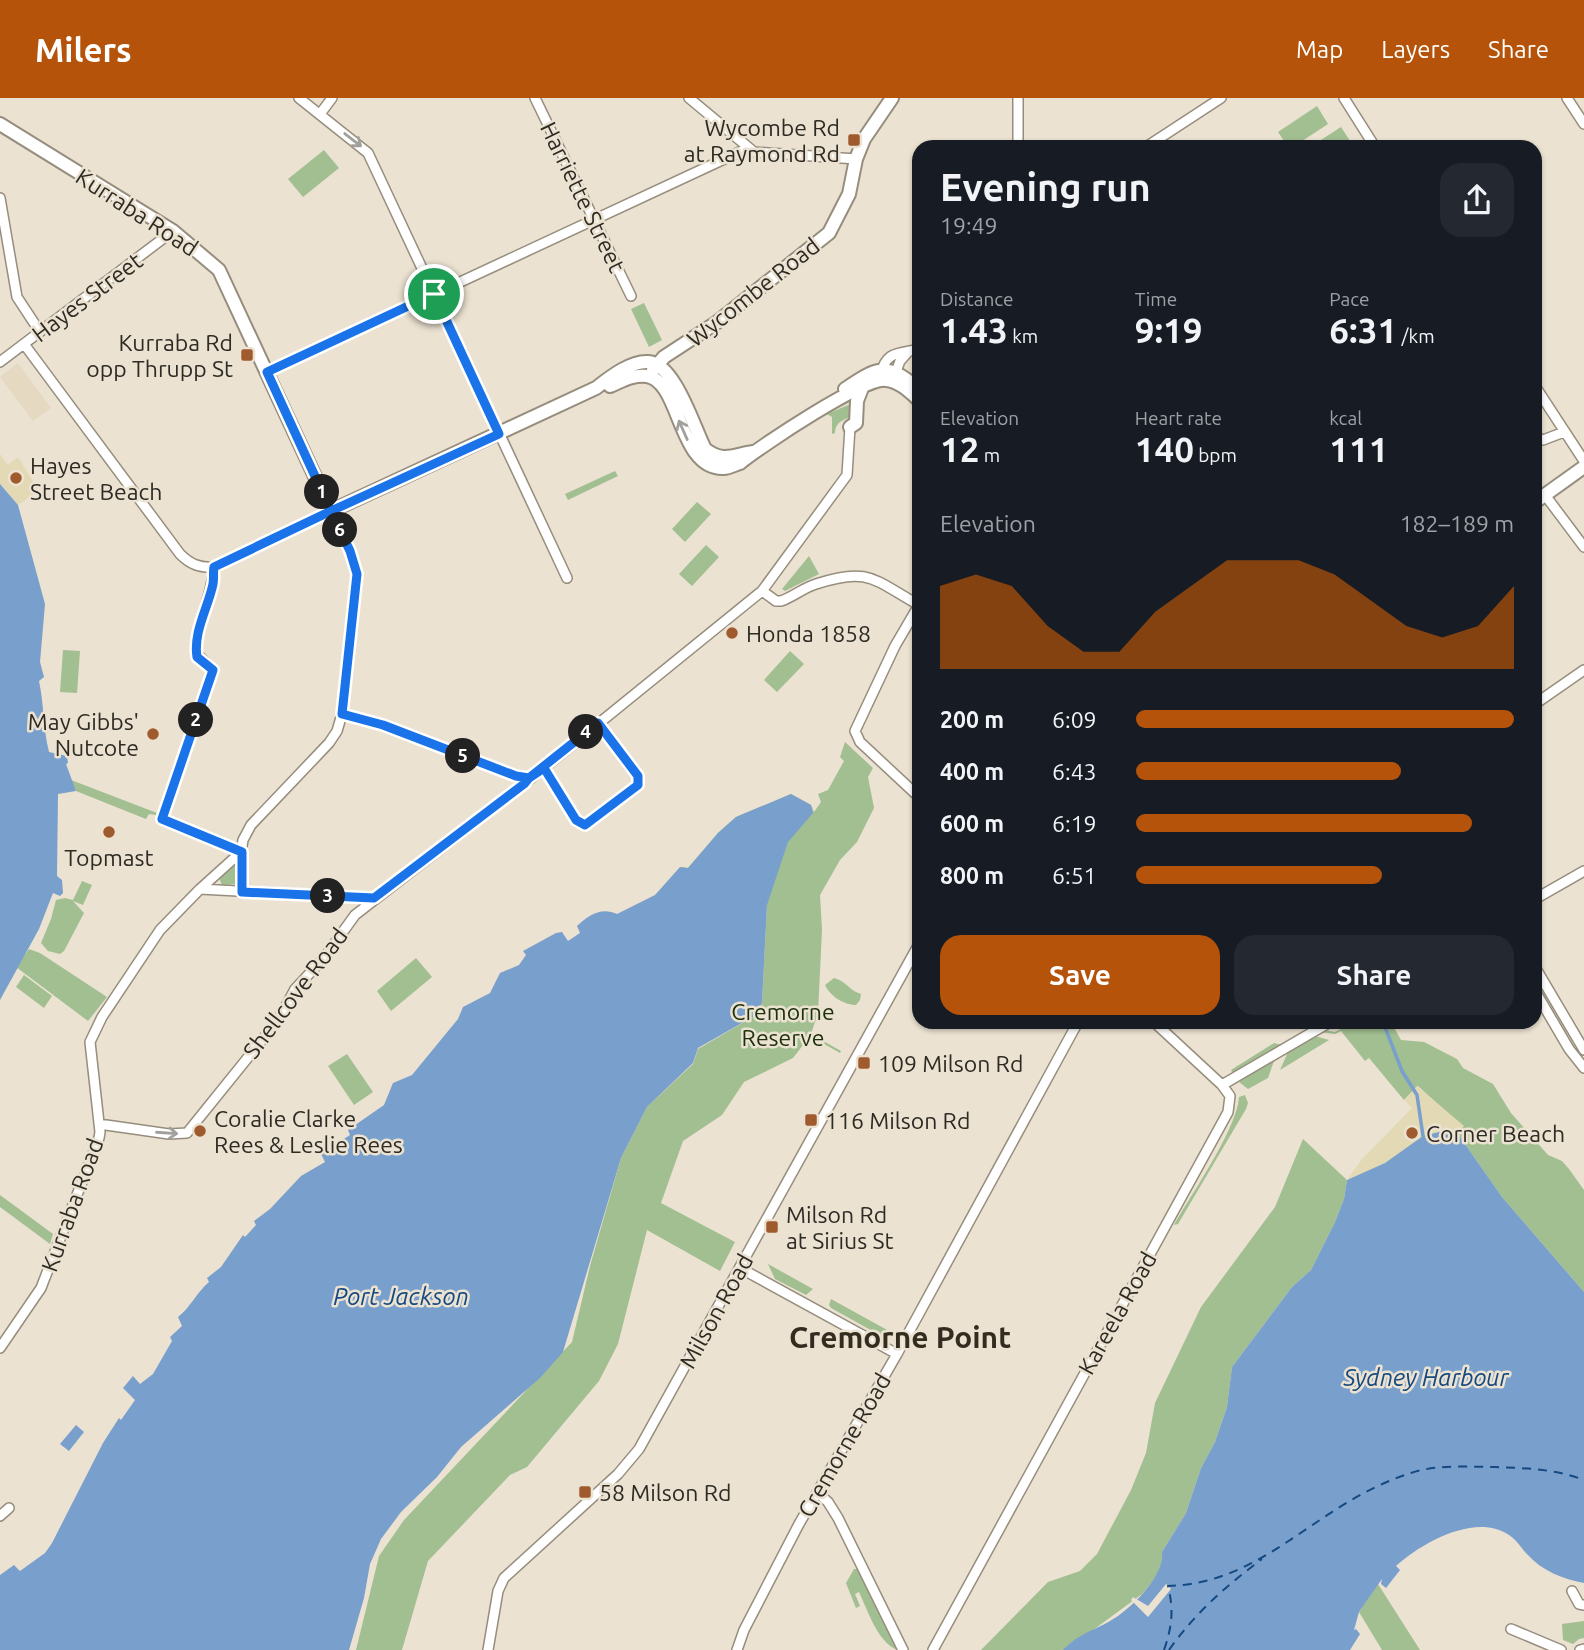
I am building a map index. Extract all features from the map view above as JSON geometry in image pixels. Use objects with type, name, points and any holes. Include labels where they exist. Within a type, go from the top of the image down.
[{"type":"main road","name":"Wycombe Road","points":[[596,388],[611,386],[629,378],[649,376],[656,364],[716,323],[829,233],[843,210],[856,159],[869,129],[892,98]]},
{"type":"main road","name":"Kurraba Road","points":[[0,124],[173,231],[219,270],[331,511]]},
{"type":"main road","name":"Wycombe Road","points":[[331,511],[596,388],[638,364],[656,364]]},
{"type":"main road","points":[[656,364],[664,368],[673,381],[705,449],[724,459],[753,452]]},
{"type":"main road","points":[[826,405],[888,375]]},
{"type":"main road","points":[[888,375],[912,394]]},
{"type":"main road","points":[[649,376],[664,386],[688,442],[699,456],[710,465],[724,468],[740,463],[860,379],[888,375],[912,387]]},
{"type":"main road","points":[[850,427],[856,423],[858,395],[862,388]]},
{"type":"main road","points":[[1542,497],[1584,467]]},
{"type":"street","points":[[299,98],[368,153],[567,578]]},
{"type":"street","points":[[320,114],[332,98]]},
{"type":"street","name":"Harriette Street","points":[[535,98],[631,296]]},
{"type":"street","points":[[689,98],[748,148],[767,155],[856,159]]},
{"type":"street","points":[[1018,98],[1018,140]]},
{"type":"street","points":[[1157,140],[1221,98]]},
{"type":"street","points":[[1343,98],[1370,140]]},
{"type":"street","points":[[1567,98],[1584,124]]},
{"type":"street","points":[[267,372],[748,148]]},
{"type":"street","points":[[0,198],[17,297],[40,332]]},
{"type":"street","name":"Hayes Street","points":[[0,362],[173,231]]},
{"type":"street","points":[[24,344],[188,562],[197,566],[214,567],[331,511]]},
{"type":"street","points":[[888,375],[894,353],[912,351]]},
{"type":"street","points":[[888,375],[908,352]]},
{"type":"street","points":[[1542,397],[1584,461]]},
{"type":"street","name":"Shellcove Road","points":[[99,1124],[169,1134],[187,1133],[279,1019],[295,989],[324,958],[351,919],[374,898],[544,768],[762,591],[847,475],[850,427]]},
{"type":"street","points":[[1542,440],[1564,432]]},
{"type":"street","points":[[1542,500],[1584,547]]},
{"type":"street","name":"Kurraba Road","points":[[242,892],[242,852],[248,829],[324,748],[337,731],[342,714],[357,574],[350,551],[331,511]]},
{"type":"street","points":[[214,567],[213,583],[196,647],[197,657],[213,670],[162,819],[242,852]]},
{"type":"street","points":[[762,591],[776,601],[781,601],[816,584],[864,576],[878,580],[912,601]]},
{"type":"street","points":[[912,617],[895,646],[855,731],[860,742],[912,790]]},
{"type":"street","points":[[1542,699],[1584,670]]},
{"type":"street","points":[[342,714],[383,725],[516,776],[529,778]]},
{"type":"street","points":[[544,768],[576,820],[585,825],[638,785],[638,776],[598,723]]},
{"type":"street","name":"Kurraba Road","points":[[0,1348],[41,1288],[99,1138],[90,1042],[102,1017],[160,930],[200,889],[242,852]]},
{"type":"street","points":[[1542,895],[1584,872]]},
{"type":"street","points":[[200,889],[374,898]]},
{"type":"street","name":"Milson Road","points":[[488,1650],[499,1588],[504,1578],[618,1474],[635,1455],[912,957]]},
{"type":"street","points":[[1542,979],[1584,1050]]},
{"type":"street","points":[[1542,1003],[1569,1049],[1584,1068]]},
{"type":"street","name":"Cremorne Road","points":[[737,1650],[744,1630],[818,1493],[1074,1029]]},
{"type":"street","points":[[1162,1029],[1223,1085],[1318,1029]]},
{"type":"street","name":"Kareela Road","points":[[933,1650],[1228,1112],[1230,1097],[1223,1085]]},
{"type":"street","points":[[740,1268],[897,1354]]},
{"type":"street","points":[[818,1493],[828,1502],[838,1518],[903,1650]]},
{"type":"street","points":[[0,1516],[9,1508]]},
{"type":"street","points":[[1572,1591],[1579,1604],[1584,1605]]},
{"type":"street","points":[[1511,1629],[1561,1650]]},
{"type":"shaded area","points":[[18,363],[51,408],[33,421],[0,377]]},
{"type":"green space","points":[[1317,106],[1328,124],[1304,140],[1283,140],[1278,132]]},
{"type":"green space","points":[[1341,127],[1349,140],[1321,140]]},
{"type":"green space","points":[[324,150],[339,168],[303,197],[288,179]]},
{"type":"green space","points":[[644,303],[662,340],[649,347],[631,309]]},
{"type":"green space","points":[[853,403],[852,417],[840,422],[832,434],[832,417],[827,414]]},
{"type":"green space","points":[[615,471],[618,476],[568,500],[565,494]]},
{"type":"green space","points":[[697,502],[711,514],[685,542],[672,529]]},
{"type":"green space","points":[[706,545],[719,557],[692,586],[679,574]]},
{"type":"green space","points":[[809,556],[819,574],[785,591],[782,589]]},
{"type":"green space","points":[[63,650],[80,651],[77,693],[60,692]]},
{"type":"green space","points":[[790,651],[804,664],[777,692],[764,680]]},
{"type":"green space","name":"Cremorne Reserve","points":[[845,742],[873,768],[868,777],[874,808],[857,842],[840,860],[820,895],[822,930],[818,1013],[811,1034],[841,1051],[840,1053],[810,1036],[793,1058],[744,1082],[722,1115],[683,1141],[661,1203],[735,1242],[720,1271],[647,1230],[618,1344],[599,1381],[527,1467],[510,1475],[428,1561],[402,1650],[356,1650],[379,1556],[404,1520],[572,1342],[590,1266],[621,1158],[647,1107],[693,1064],[698,1049],[756,1015],[762,1003],[767,905],[680,867],[688,868],[718,833],[736,817],[791,794],[811,805],[814,812],[821,802],[818,794],[828,790],[844,761],[840,757]]},
{"type":"green space","points":[[71,780],[157,813],[149,814],[146,819],[76,791]]},
{"type":"green space","points":[[236,864],[238,867],[235,884],[222,885],[219,878]]},
{"type":"green space","points":[[82,881],[92,885],[83,905],[73,901],[84,913],[64,951],[60,954],[48,951],[41,943],[56,900],[73,900]]},
{"type":"green space","points":[[29,949],[40,953],[107,997],[88,1021],[16,967]]},
{"type":"green space","points":[[416,958],[432,977],[391,1011],[377,991]]},
{"type":"green space","points":[[24,975],[52,996],[44,1008],[16,987]]},
{"type":"green space","points":[[834,978],[861,994],[856,1005],[842,1002],[830,993],[825,985]]},
{"type":"green space","points":[[1341,1029],[1395,1029],[1401,1040],[1424,1042],[1457,1059],[1463,1068],[1493,1084],[1511,1113],[1548,1155],[1562,1161],[1584,1190],[1584,1292],[1502,1197],[1458,1134],[1463,1127],[1418,1086],[1404,1100],[1369,1058],[1365,1061],[1341,1031],[1335,1034],[1320,1032],[1335,1032]]},
{"type":"green space","points":[[1315,1036],[1329,1040],[1280,1070],[1288,1052]]},
{"type":"green space","points":[[1274,1043],[1282,1045],[1233,1074],[1231,1070]]},
{"type":"green space","points":[[347,1054],[373,1092],[354,1105],[328,1066]]},
{"type":"green space","points":[[1275,1058],[1268,1078],[1248,1089],[1239,1082]]},
{"type":"green space","points":[[1245,1095],[1248,1103],[1246,1109],[1178,1224],[1174,1225],[1222,1144],[1239,1097]]},
{"type":"green space","points":[[1303,1139],[1347,1180],[1344,1199],[1311,1270],[1292,1287],[1232,1367],[1227,1407],[1215,1442],[1201,1468],[1186,1513],[1162,1552],[1161,1564],[1153,1580],[1142,1594],[1066,1650],[981,1650],[1048,1582],[1080,1571],[1097,1554],[1131,1490],[1146,1453],[1155,1403],[1201,1307],[1275,1207]]},
{"type":"green space","points":[[0,1195],[53,1234],[50,1244],[0,1207]]},
{"type":"green space","points":[[768,1264],[813,1289],[806,1295],[775,1279]]},
{"type":"green space","points":[[831,1299],[889,1331],[885,1338],[831,1308]]},
{"type":"green space","points":[[854,1569],[857,1569],[897,1650],[879,1633],[859,1592],[855,1594],[860,1606],[856,1608],[846,1583]]},
{"type":"green space","points":[[1378,1584],[1420,1650],[1382,1650],[1359,1612]]},
{"type":"green space","points":[[1584,1621],[1584,1638],[1573,1644],[1563,1640],[1562,1624]]},
{"type":"sand","name":"Hayes Street Beach","points":[[0,454],[8,465],[18,457],[39,491],[18,505],[0,484]]},
{"type":"sand","name":"Corner Beach","points":[[1417,1086],[1464,1126],[1458,1134],[1435,1134],[1426,1137],[1383,1164],[1347,1180],[1362,1159],[1412,1108],[1404,1100]]},
{"type":"water","points":[[0,484],[18,505],[45,604],[40,662],[44,677],[39,681],[49,752],[67,756],[66,764],[76,791],[58,794],[57,876],[62,880],[63,893],[60,896],[53,893],[39,929],[0,1000]]},
{"type":"water","name":"Port Jackson","points":[[791,794],[811,805],[813,813],[788,842],[767,905],[762,1003],[756,1015],[698,1048],[693,1063],[647,1107],[621,1158],[563,1352],[541,1377],[461,1447],[437,1477],[401,1512],[381,1539],[370,1564],[364,1598],[349,1650],[0,1650],[0,1575],[14,1565],[20,1571],[45,1553],[103,1443],[135,1400],[123,1388],[133,1376],[140,1384],[153,1374],[172,1341],[170,1337],[182,1326],[178,1317],[209,1282],[207,1278],[221,1267],[243,1235],[245,1237],[256,1225],[254,1221],[270,1209],[301,1176],[325,1162],[321,1154],[350,1135],[348,1130],[384,1105],[393,1083],[412,1075],[458,1019],[463,1007],[490,993],[500,973],[519,965],[526,955],[523,951],[556,933],[562,932],[568,941],[580,933],[577,926],[591,916],[606,911],[617,914],[655,895],[680,867],[688,868],[718,833],[736,817]]},
{"type":"water","name":"Sydney Harbour","points":[[1443,1131],[1458,1134],[1502,1197],[1584,1292],[1584,1583],[1546,1570],[1512,1537],[1496,1529],[1465,1529],[1434,1540],[1407,1557],[1396,1566],[1400,1570],[1386,1588],[1381,1584],[1382,1579],[1359,1612],[1354,1630],[1360,1634],[1350,1650],[1063,1650],[1080,1636],[1118,1616],[1136,1601],[1152,1581],[1158,1571],[1162,1552],[1186,1513],[1201,1468],[1215,1442],[1227,1407],[1232,1367],[1292,1287],[1311,1270],[1335,1222],[1344,1199],[1347,1180],[1385,1163],[1423,1136]]},
{"type":"water","points":[[76,1425],[84,1432],[69,1451],[60,1444]]},
{"type":"pier","points":[[1166,1584],[1171,1589],[1148,1617],[1131,1600],[1133,1597],[1148,1606]]},
{"type":"waterway","points":[[1386,1029],[1402,1071],[1417,1095],[1423,1136]]},
{"type":"ferry route","points":[[1164,1650],[1171,1618],[1168,1586],[1195,1583],[1242,1568],[1356,1498],[1395,1479],[1432,1468],[1506,1467],[1562,1473],[1584,1480]]},
{"type":"ferry route","points":[[1169,1650],[1189,1624],[1212,1601],[1262,1559]]},
{"type":"place","name":"Wycombe Rd at Raymond Rd","points":[[854,140]]},
{"type":"place","name":"Kurraba Rd opp Thrupp St","points":[[247,355]]},
{"type":"place","name":"Hayes Street Beach","points":[[16,478]]},
{"type":"place","name":"Honda 1858","points":[[732,633]]},
{"type":"place","name":"May Gibbs' Nutcote","points":[[153,734]]},
{"type":"place","name":"Topmast","points":[[109,832]]},
{"type":"place","name":"109 Milson Rd","points":[[864,1063]]},
{"type":"place","name":"116 Milson Rd","points":[[811,1120]]},
{"type":"place","name":"Coralie Clarke Rees & Leslie Rees","points":[[200,1131]]},
{"type":"place","name":"Corner Beach","points":[[1412,1133]]},
{"type":"place","name":"Milson Rd at Sirius St","points":[[772,1227]]},
{"type":"place","name":"58 Milson Rd","points":[[585,1492]]},
{"type":"district","name":"Cremorne Point","points":[[900,1337]]},
{"type":"route","points":[[434,294],[267,372],[331,511],[214,567],[213,583],[196,647],[197,657],[213,670],[162,819],[242,852],[242,892],[374,898],[524,784],[529,778],[598,723],[638,776],[638,785],[585,825],[576,820],[544,768],[529,778],[516,776],[383,725],[342,714],[357,574],[356,564],[331,511],[499,434],[434,294]]}]
